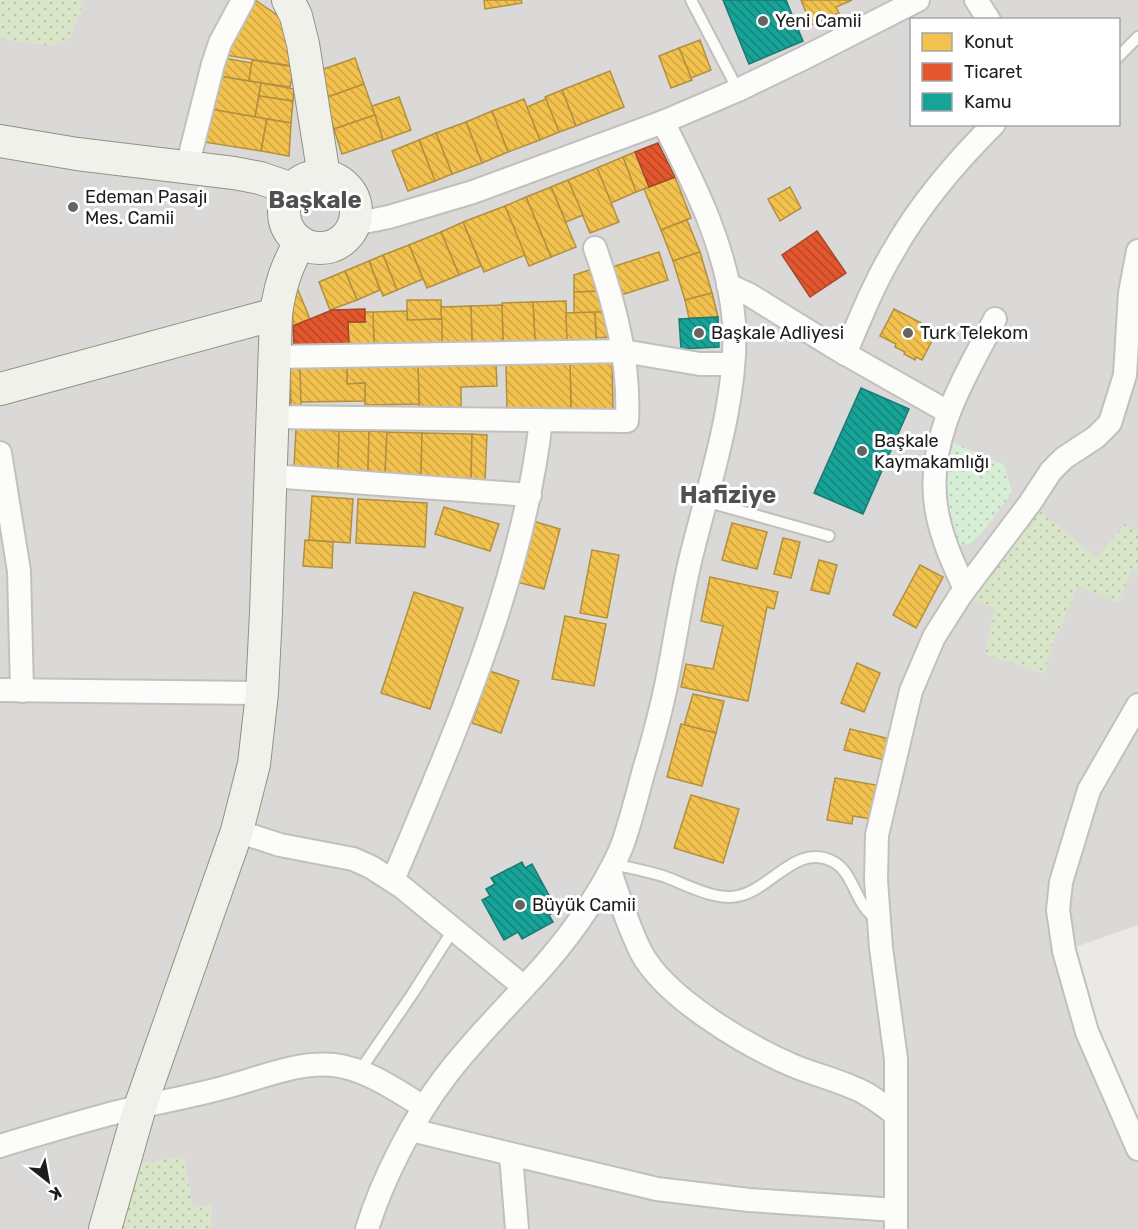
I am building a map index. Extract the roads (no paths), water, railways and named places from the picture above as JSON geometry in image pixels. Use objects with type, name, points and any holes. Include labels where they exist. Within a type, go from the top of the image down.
[{"type":"street","points":[[186,167],[220,43],[243,0]]},
{"type":"street","points":[[288,0],[296,16],[303,44],[324,176]]},
{"type":"street","points":[[354,224],[390,217],[473,192],[663,122],[738,90],[918,0]]},
{"type":"street","points":[[976,0],[988,18]]},
{"type":"street","points":[[367,1229],[382,1190],[424,1107],[445,1077],[562,943],[583,916],[612,868],[631,817],[656,731],[667,685],[689,564],[727,408],[733,364],[734,321],[728,285],[711,224],[663,122]]},
{"type":"street","points":[[845,354],[873,288],[908,227],[959,163],[992,126]]},
{"type":"street","points":[[0,141],[77,154],[260,178],[292,189]]},
{"type":"street","points":[[324,176],[341,182],[353,195],[357,206],[354,224],[344,239],[329,247],[316,248],[300,242],[288,228],[284,217],[285,205],[292,189],[307,178],[324,176]]},
{"type":"street","points":[[105,1229],[140,1107],[237,831],[254,764],[262,693],[276,314],[279,289],[300,242]]},
{"type":"street","points":[[272,417],[627,422],[628,376],[609,287],[595,248]]},
{"type":"street","points":[[411,1130],[657,1189],[896,1219],[896,1059],[885,989],[875,856],[877,835],[911,691],[934,637],[965,589],[1030,503],[1051,471],[1064,458],[1096,437],[1110,423],[1125,375],[1130,293],[1138,251]]},
{"type":"street","points":[[728,285],[750,294],[845,354],[948,412]]},
{"type":"street","points":[[0,389],[276,314]]},
{"type":"street","points":[[965,589],[942,533],[936,506],[935,466],[948,412],[995,319]]},
{"type":"street","points":[[273,357],[623,351],[700,364],[733,364]]},
{"type":"street","points":[[393,880],[455,730],[508,581],[530,495],[542,421]]},
{"type":"street","points":[[0,453],[19,571],[11,691],[262,693]]},
{"type":"street","points":[[271,476],[530,495]]},
{"type":"street","points":[[1138,705],[1089,790],[1061,882],[1058,910],[1064,951],[1087,1032],[1138,1149]]},
{"type":"street","points":[[237,831],[280,845],[353,859],[371,867],[393,880],[524,987]]},
{"type":"street","points":[[612,868],[622,908],[642,953],[663,983],[677,995],[753,1046],[796,1067],[868,1094],[896,1115]]},
{"type":"street","points":[[0,1146],[295,1067],[334,1065],[359,1072],[389,1086],[424,1107]]},
{"type":"street","points":[[511,1155],[517,1229]]},
{"type":"lane","points":[[691,0],[738,90]]},
{"type":"lane","points":[[1120,56],[1138,37]]},
{"type":"lane","points":[[705,501],[829,536]]},
{"type":"lane","points":[[612,868],[662,876],[707,892],[741,896],[799,860],[824,858],[834,861],[841,867],[865,909],[879,920]]},
{"type":"lane","points":[[359,1072],[453,930]]},
{"type":"place","name":"Yeni Camii","points":[[763,21]]},
{"type":"place","name":"Edeman Pasajı Mes. Camii","points":[[73,207]]},
{"type":"place","name":"Başkale Adliyesi","points":[[699,333]]},
{"type":"place","name":"Turk Telekom","points":[[908,333]]},
{"type":"place","name":"Başkale Kaymakamlığı","points":[[862,451]]},
{"type":"place","name":"Büyük Camii","points":[[520,905]]},
{"type":"district","name":"Başkale","points":[[315,200]]},
{"type":"district","name":"Hafiziye","points":[[728,495]]}]
